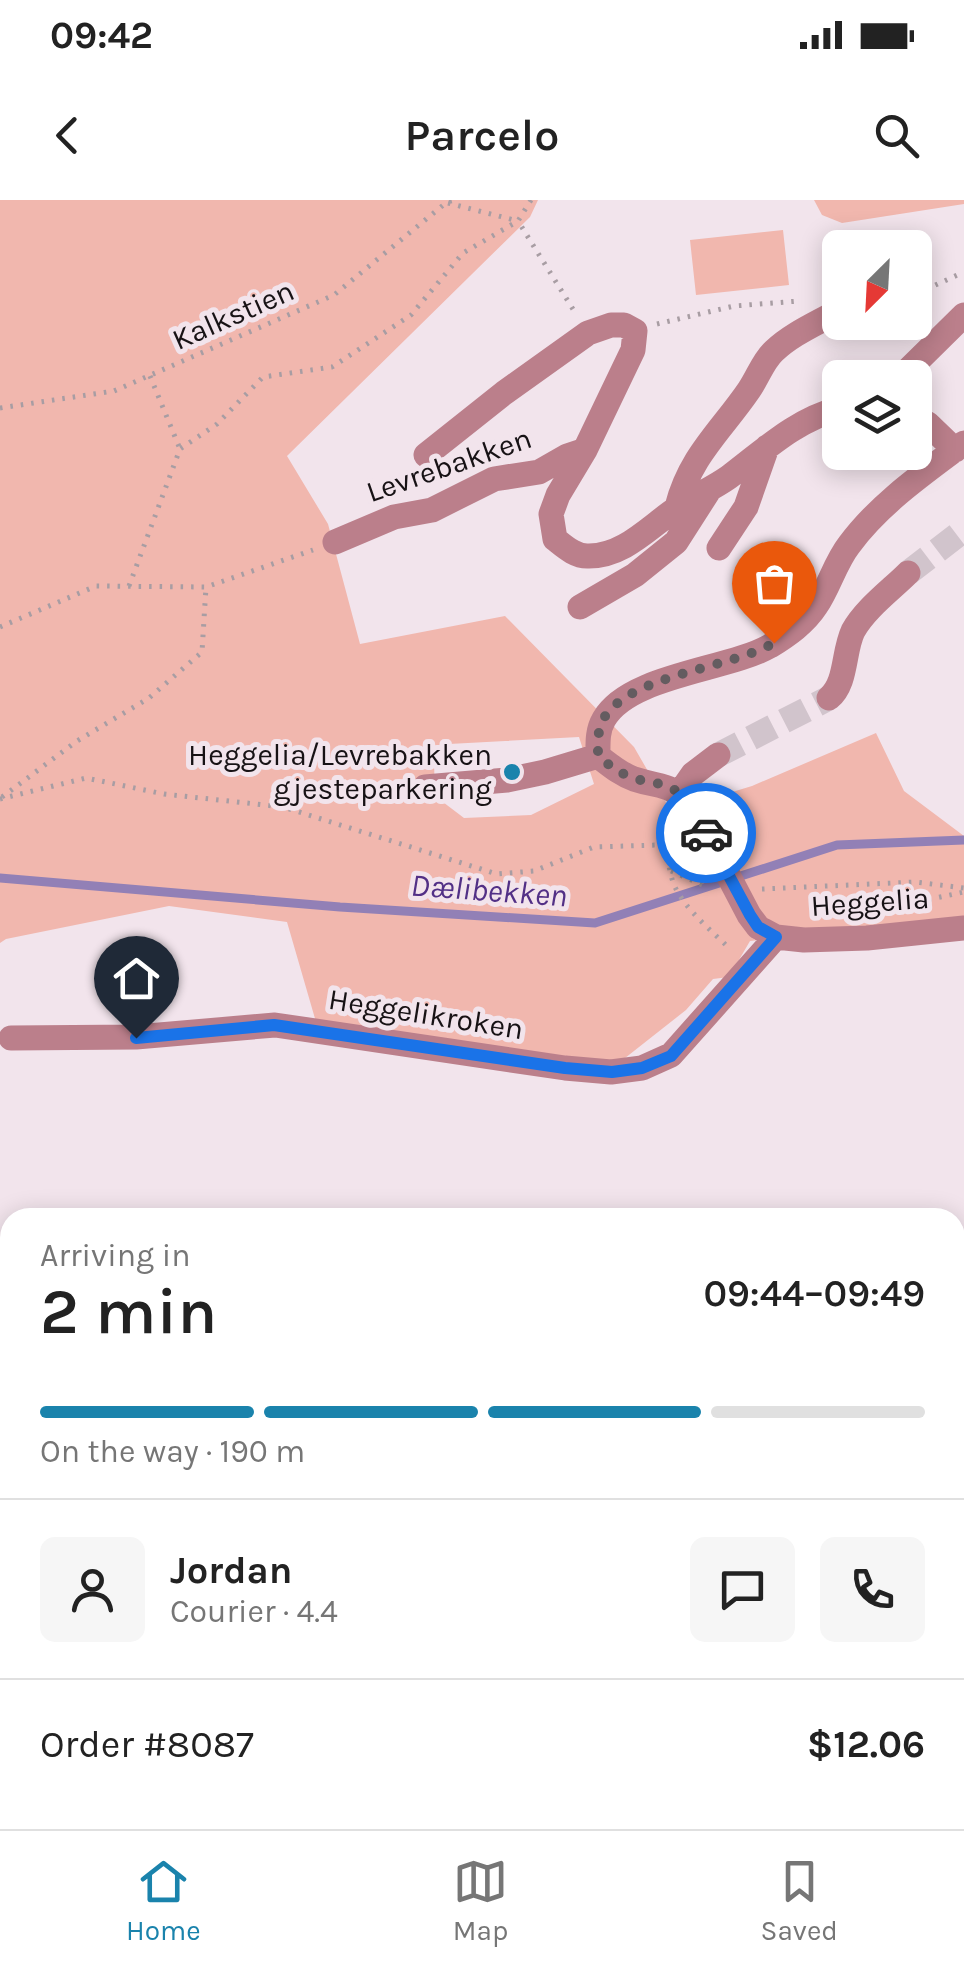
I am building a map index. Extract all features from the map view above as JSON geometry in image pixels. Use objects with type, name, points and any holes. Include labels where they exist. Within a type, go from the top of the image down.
[{"type":"street","points":[[918,360],[964,315]]},
{"type":"street","points":[[678,507],[683,483],[770,355],[785,341],[822,320]]},
{"type":"street","points":[[588,333],[611,325],[624,325],[635,331]]},
{"type":"street","name":"Levrebakken","points":[[635,331],[633,350],[551,514],[556,540],[569,550],[586,557],[607,554],[628,544],[678,507],[708,492],[792,428],[822,413]]},
{"type":"street","name":"Levrebakken","points":[[426,456],[504,392],[588,333]]},
{"type":"street","points":[[598,756],[598,734],[604,716],[628,696],[682,673],[756,654],[792,633],[816,608],[847,547],[874,515],[959,446],[932,427]]},
{"type":"street","points":[[719,548],[746,507],[767,446]]},
{"type":"street","name":"Levrebakken","points":[[335,542],[394,516],[432,510],[494,479],[539,472],[584,450]]},
{"type":"street","name":"Levrebakken","points":[[580,608],[635,575],[676,542],[708,492]]},
{"type":"street","points":[[829,698],[837,691],[852,632],[908,572]]},
{"type":"street","points":[[686,801],[693,774],[718,755]]},
{"type":"street","points":[[424,787],[507,780],[598,756]]},
{"type":"street","points":[[598,756],[626,775],[663,784],[686,801],[767,932]]},
{"type":"street","name":"Heggelia","points":[[767,932],[804,940],[964,928]]},
{"type":"street","name":"Heggelikroken","points":[[10,1038],[136,1038],[274,1025],[565,1068],[612,1072],[642,1068],[671,1056],[749,968],[767,932]]},
{"type":"path","name":"Kalkstien","points":[[0,408],[114,392],[334,295],[446,202],[455,200]]},
{"type":"path","points":[[130,586],[180,449],[217,424],[263,377],[332,367],[411,315],[462,253],[518,221],[530,200]]},
{"type":"path","points":[[446,202],[518,221],[588,333]]},
{"type":"path","points":[[932,287],[964,272]]},
{"type":"path","points":[[635,331],[734,306],[804,301]]},
{"type":"path","points":[[150,376],[180,449]]},
{"type":"path","points":[[0,627],[96,586],[206,588],[335,542]]},
{"type":"path","points":[[0,798],[77,741],[148,698],[202,652],[206,588]]},
{"type":"path","points":[[0,798],[86,778],[164,794],[283,807],[497,874],[534,870],[594,847],[658,845],[666,852],[676,889],[696,916],[749,968]]},
{"type":"path","points":[[283,807],[335,782],[424,787]]},
{"type":"path","points":[[670,871],[714,890]]},
{"type":"path","points":[[762,890],[915,882],[964,888]]},
{"type":"shaded area","points":[[0,200],[538,200],[530,217],[287,456],[328,524],[360,644],[505,616],[634,747],[679,825],[719,796],[752,786],[876,733],[904,791],[964,836],[964,918],[750,941],[729,977],[713,979],[686,1010],[620,1062],[565,1068],[316,1022],[287,922],[169,906],[0,943]],"holes":[[[579,737],[594,784],[531,815],[464,818],[435,796],[434,761],[449,744]]]},
{"type":"shaded area","points":[[814,200],[964,200],[964,204],[842,223],[822,215]]},
{"type":"shaded area","points":[[783,230],[789,285],[696,295],[690,240]]},
{"type":"waterway","name":"Dælibekken","points":[[0,878],[340,907],[595,923],[837,845],[964,840]]},
{"type":"tunnel","points":[[908,573],[964,530]]},
{"type":"tunnel","points":[[718,755],[829,698]]},
{"type":"way so far","points":[[706,833],[679,794],[663,784],[616,771],[598,756],[598,734],[604,716],[628,696],[682,673],[756,654],[774,643]]},
{"type":"place","name":"Heggelia/Levrebakken gjesteparkering","points":[[512,772]]},
{"type":"route","points":[[136,1038],[274,1025],[565,1068],[612,1072],[642,1068],[671,1056],[776,937],[758,927],[706,833]]}]
